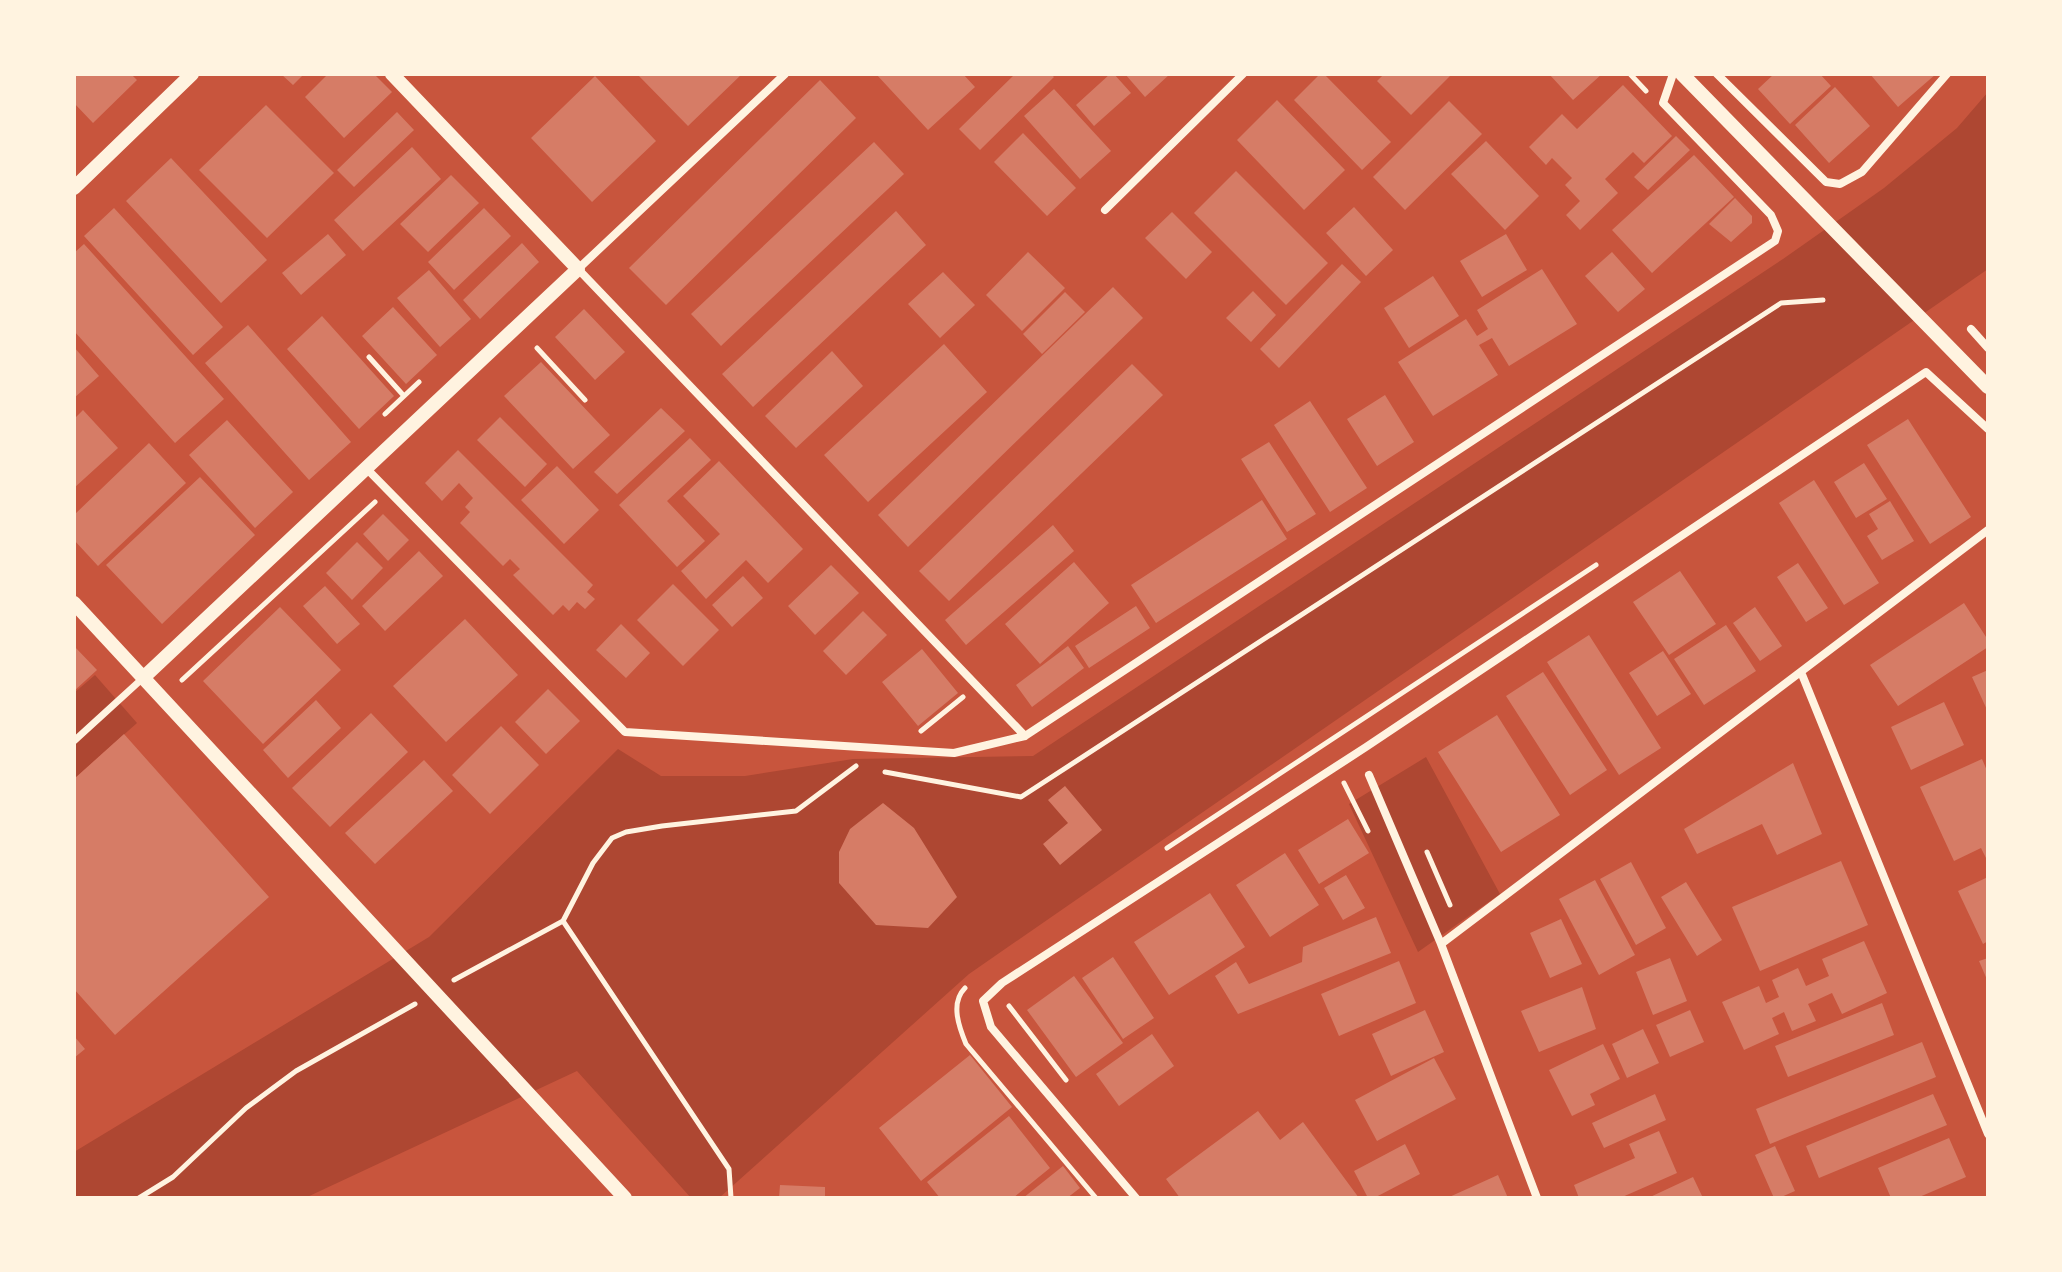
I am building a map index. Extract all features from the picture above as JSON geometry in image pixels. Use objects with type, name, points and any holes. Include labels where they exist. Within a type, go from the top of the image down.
[{"type":"street","points":[[74,188],[192,74]]},
{"type":"street","points":[[392,74],[1025,736]]},
{"type":"street","points":[[74,741],[785,74]]},
{"type":"street","points":[[1105,210],[1243,74]]},
{"type":"street","points":[[366,468],[625,732],[954,753],[1025,736],[1775,241],[1778,231],[1771,215],[1663,103],[1673,74]]},
{"type":"street","points":[[1682,74],[1988,387]]},
{"type":"street","points":[[1717,74],[1826,182],[1840,184],[1862,172],[1947,74]]},
{"type":"street","points":[[1971,329],[1988,348]]},
{"type":"street","points":[[1136,1198],[991,1027],[983,1001],[1002,983],[1366,747],[1926,372],[1988,429]]},
{"type":"street","points":[[1441,944],[1988,530]]},
{"type":"street","points":[[74,603],[625,1198]]},
{"type":"street","points":[[1801,672],[1988,1134]]},
{"type":"street","points":[[1369,775],[1441,944],[1537,1198]]},
{"type":"path","points":[[1630,74],[1651,96]]},
{"type":"path","points":[[451,981],[563,921],[593,863],[612,838],[626,832],[796,811],[856,766],[1021,797],[1781,303],[1823,300]]},
{"type":"path","points":[[537,348],[585,400]]},
{"type":"path","points":[[369,357],[404,396]]},
{"type":"path","points":[[182,680],[377,500]]},
{"type":"path","points":[[936,719],[964,697]]},
{"type":"path","points":[[1344,782],[1350,793]]},
{"type":"path","points":[[563,921],[729,1169],[731,1198]]},
{"type":"path","points":[[139,1198],[173,1177],[246,1108],[296,1071],[427,996]]},
{"type":"shaded area","points":[[1988,92],[1988,269],[969,974],[719,1198],[691,1198],[577,1071],[305,1198],[74,1198],[74,1152],[429,937],[618,749],[661,776],[745,776],[853,759],[1033,756],[1783,259],[1884,188],[1957,128]]},
{"type":"shaded area","points":[[95,675],[137,723],[74,779],[74,693]]},
{"type":"shaded area","points":[[1426,757],[1500,894],[1418,952],[1349,804]]},
{"type":"building","points":[[74,74],[131,74],[137,80],[93,123],[74,103]]},
{"type":"building","points":[[281,74],[304,74],[293,85]]},
{"type":"building","points":[[328,74],[374,74],[392,92],[344,138],[305,97]]},
{"type":"building","points":[[637,74],[742,74],[688,126]]},
{"type":"building","points":[[876,74],[963,74],[975,87],[928,130]]},
{"type":"building","points":[[1015,74],[1051,74],[1054,77],[980,150],[959,129]]},
{"type":"building","points":[[1110,74],[1114,74],[1131,93],[1094,126],[1076,105]]},
{"type":"building","points":[[1125,74],[1170,74],[1145,97]]},
{"type":"building","points":[[1320,74],[1324,74],[1391,142],[1362,170],[1294,100]]},
{"type":"building","points":[[1384,74],[1452,74],[1411,115],[1377,81]]},
{"type":"building","points":[[1549,74],[1602,74],[1573,100]]},
{"type":"building","points":[[1774,74],[1820,74],[1831,86],[1790,124],[1758,89]]},
{"type":"building","points":[[1870,74],[1936,74],[1898,107]]},
{"type":"building","points":[[595,76],[656,141],[592,202],[531,138]]},
{"type":"building","points":[[820,80],[856,118],[666,305],[629,268]]},
{"type":"building","points":[[1623,85],[1672,136],[1644,163],[1633,152],[1605,179],[1618,193],[1580,230],[1566,215],[1580,201],[1565,185],[1572,178],[1552,158],[1546,165],[1529,147],[1562,114],[1577,129]]},
{"type":"building","points":[[1835,87],[1870,126],[1829,163],[1795,125]]},
{"type":"building","points":[[1054,89],[1111,151],[1080,179],[1024,116]]},
{"type":"building","points":[[1277,100],[1345,170],[1304,210],[1237,140]]},
{"type":"building","points":[[1449,101],[1482,134],[1405,210],[1373,177]]},
{"type":"building","points":[[266,105],[334,173],[267,238],[199,170]]},
{"type":"building","points":[[397,112],[414,130],[354,187],[337,170]]},
{"type":"building","points":[[1023,133],[1076,188],[1047,216],[994,162]]},
{"type":"building","points":[[1676,136],[1690,150],[1648,190],[1634,177]]},
{"type":"building","points":[[1486,141],[1539,196],[1505,230],[1451,174]]},
{"type":"building","points":[[874,142],[904,174],[721,346],[691,314]]},
{"type":"building","points":[[412,147],[441,179],[363,251],[334,220]]},
{"type":"building","points":[[1694,155],[1734,197],[1652,273],[1612,230]]},
{"type":"building","points":[[171,158],[267,260],[221,303],[126,201]]},
{"type":"building","points":[[1236,171],[1328,263],[1286,305],[1194,213]]},
{"type":"building","points":[[451,175],[479,203],[428,252],[400,224]]},
{"type":"building","points":[[1735,198],[1752,216],[1752,223],[1731,242],[1709,224]]},
{"type":"building","points":[[1354,207],[1393,250],[1366,276],[1326,233]]},
{"type":"building","points":[[114,208],[223,327],[193,355],[84,236]]},
{"type":"building","points":[[484,208],[511,236],[454,290],[428,262]]},
{"type":"building","points":[[896,211],[926,245],[753,407],[722,374]]},
{"type":"building","points":[[1172,212],[1212,252],[1186,279],[1145,238]]},
{"type":"building","points":[[328,234],[346,255],[301,295],[282,273]]},
{"type":"building","points":[[1506,234],[1527,270],[1482,297],[1460,261]]},
{"type":"building","points":[[522,243],[539,262],[480,319],[463,300]]},
{"type":"building","points":[[84,244],[224,399],[175,443],[74,331],[74,253]]},
{"type":"building","points":[[1028,252],[1065,288],[1022,331],[986,295]]},
{"type":"building","points":[[1612,252],[1645,289],[1618,312],[1585,276]]},
{"type":"building","points":[[1342,264],[1361,282],[1279,368],[1260,349]]},
{"type":"building","points":[[1542,269],[1577,324],[1509,366],[1492,338],[1479,345],[1498,375],[1433,416],[1398,362],[1466,319],[1477,336],[1488,329],[1477,310]]},
{"type":"building","points":[[429,270],[471,319],[440,347],[397,298]]},
{"type":"building","points":[[943,272],[975,305],[940,338],[908,304]]},
{"type":"building","points":[[1433,276],[1459,316],[1409,348],[1384,308]]},
{"type":"building","points":[[1113,287],[1143,318],[908,547],[878,515]]},
{"type":"building","points":[[1253,291],[1276,315],[1251,342],[1226,318]]},
{"type":"building","points":[[1065,292],[1085,312],[1042,354],[1023,334]]},
{"type":"building","points":[[393,307],[437,355],[406,384],[362,336]]},
{"type":"building","points":[[584,309],[625,352],[595,380],[555,337]]},
{"type":"building","points":[[322,316],[394,396],[359,429],[287,349]]},
{"type":"building","points":[[248,325],[351,442],[309,480],[205,363]]},
{"type":"building","points":[[944,344],[987,392],[868,502],[824,455]]},
{"type":"building","points":[[74,347],[99,376],[74,398]]},
{"type":"building","points":[[832,351],[863,386],[796,448],[765,416]]},
{"type":"building","points":[[541,362],[610,435],[573,469],[504,396]]},
{"type":"building","points":[[1132,364],[1163,395],[949,601],[919,571]]},
{"type":"building","points":[[1385,395],[1414,442],[1377,466],[1347,419]]},
{"type":"building","points":[[1310,401],[1367,488],[1330,512],[1274,425]]},
{"type":"building","points":[[661,408],[685,431],[617,494],[594,472]]},
{"type":"building","points":[[83,410],[118,448],[74,488],[74,419]]},
{"type":"building","points":[[500,417],[547,464],[525,487],[477,440]]},
{"type":"building","points":[[1908,419],[1971,517],[1930,544],[1867,445]]},
{"type":"building","points":[[227,420],[293,492],[255,528],[189,455]]},
{"type":"building","points":[[690,438],[711,460],[667,501],[705,541],[677,567],[619,505]]},
{"type":"building","points":[[1269,442],[1316,514],[1287,532],[1241,459]]},
{"type":"building","points":[[149,443],[186,483],[98,566],[74,540],[74,515]]},
{"type":"building","points":[[458,450],[593,585],[587,592],[595,599],[585,609],[577,602],[569,611],[563,605],[553,615],[513,575],[520,569],[510,559],[503,566],[460,523],[470,512],[465,507],[473,498],[459,483],[442,501],[425,483]]},
{"type":"building","points":[[719,461],[803,549],[768,583],[746,560],[706,599],[681,571],[720,534],[683,496]]},
{"type":"building","points":[[1864,463],[1887,499],[1856,518],[1834,482]]},
{"type":"building","points":[[557,466],[599,510],[564,544],[521,500]]},
{"type":"building","points":[[200,477],[255,535],[162,624],[106,565]]},
{"type":"building","points":[[1814,480],[1879,583],[1844,605],[1779,503]]},
{"type":"building","points":[[1262,500],[1287,539],[1156,623],[1131,585]]},
{"type":"building","points":[[1890,501],[1914,541],[1882,560],[1867,536],[1878,529],[1869,514]]},
{"type":"building","points":[[383,514],[409,540],[388,561],[363,534]]},
{"type":"building","points":[[1053,525],[1074,551],[966,645],[945,620]]},
{"type":"building","points":[[357,542],[383,568],[352,600],[326,573]]},
{"type":"building","points":[[419,551],[443,576],[385,631],[362,606]]},
{"type":"building","points":[[1074,562],[1109,603],[1040,664],[1005,624]]},
{"type":"building","points":[[1798,563],[1828,608],[1806,622],[1777,577]]},
{"type":"building","points":[[831,565],[859,593],[815,635],[788,606]]},
{"type":"building","points":[[1680,571],[1716,624],[1669,655],[1633,602]]},
{"type":"building","points":[[743,576],[763,598],[732,627],[712,605]]},
{"type":"building","points":[[673,584],[719,630],[683,666],[637,620]]},
{"type":"building","points":[[325,586],[360,624],[337,644],[303,606]]},
{"type":"building","points":[[1964,603],[1988,640],[1988,647],[1898,706],[1870,665]]},
{"type":"building","points":[[1136,606],[1150,628],[1089,668],[1075,646]]},
{"type":"building","points":[[280,607],[341,670],[263,744],[203,681]]},
{"type":"building","points":[[1755,607],[1782,646],[1760,661],[1733,623]]},
{"type":"building","points":[[863,611],[887,635],[846,675],[823,651]]},
{"type":"building","points":[[465,619],[518,675],[446,742],[393,686]]},
{"type":"building","points":[[621,624],[650,653],[626,678],[596,650]]},
{"type":"building","points":[[1726,625],[1756,671],[1704,705],[1674,659]]},
{"type":"building","points":[[1589,635],[1661,748],[1619,775],[1547,662]]},
{"type":"building","points":[[74,646],[97,670],[74,691]]},
{"type":"building","points":[[1068,646],[1084,668],[1032,707],[1016,685]]},
{"type":"building","points":[[922,649],[958,693],[918,726],[882,682]]},
{"type":"building","points":[[1663,651],[1691,694],[1657,716],[1629,673]]},
{"type":"building","points":[[1988,670],[1988,712],[1972,677]]},
{"type":"building","points":[[1543,672],[1607,770],[1570,795],[1506,696]]},
{"type":"building","points":[[548,689],[580,721],[546,754],[515,722]]},
{"type":"building","points":[[316,700],[341,728],[288,778],[263,750]]},
{"type":"building","points":[[1944,702],[1964,745],[1911,770],[1891,727]]},
{"type":"building","points":[[371,713],[408,752],[330,827],[292,788]]},
{"type":"building","points":[[1497,715],[1560,815],[1501,852],[1438,752]]},
{"type":"building","points":[[501,726],[539,765],[490,814],[452,775]]},
{"type":"building","points":[[124,734],[269,897],[115,1035],[74,989],[74,779]]},
{"type":"building","points":[[1982,759],[1988,773],[1988,862],[1981,848],[1954,861],[1920,787]]},
{"type":"building","points":[[424,760],[453,791],[375,864],[345,833]]},
{"type":"building","points":[[1793,763],[1822,834],[1777,855],[1762,824],[1697,854],[1684,829]]},
{"type":"building","points":[[1065,786],[1102,830],[1060,865],[1043,844],[1068,823],[1048,800]]},
{"type":"building","points":[[883,803],[914,828],[957,897],[928,928],[876,925],[839,883],[839,852],[850,829]]},
{"type":"building","points":[[1348,819],[1369,853],[1319,884],[1298,850]]},
{"type":"building","points":[[1285,853],[1319,905],[1270,937],[1236,885]]},
{"type":"building","points":[[1841,861],[1868,925],[1760,971],[1732,907]]},
{"type":"building","points":[[1631,862],[1666,928],[1636,945],[1600,879]]},
{"type":"building","points":[[1346,875],[1365,908],[1343,920],[1324,888]]},
{"type":"building","points":[[1988,877],[1988,941],[1983,944],[1958,891]]},
{"type":"building","points":[[1595,880],[1635,955],[1599,975],[1559,899]]},
{"type":"building","points":[[1686,882],[1722,940],[1697,956],[1661,897]]},
{"type":"building","points":[[1210,893],[1245,947],[1169,995],[1134,942]]},
{"type":"building","points":[[1376,917],[1391,953],[1238,1014],[1215,976],[1236,962],[1249,984],[1302,962],[1303,947]]},
{"type":"building","points":[[1561,919],[1582,964],[1550,978],[1530,933]]},
{"type":"building","points":[[1864,941],[1887,993],[1842,1014],[1832,993],[1808,1004],[1816,1021],[1792,1031],[1784,1012],[1772,1018],[1779,1034],[1744,1050],[1722,1002],[1759,986],[1766,1003],[1779,997],[1772,980],[1798,968],[1806,986],[1829,976],[1822,959]]},
{"type":"building","points":[[1113,957],[1154,1018],[1123,1039],[1082,978]]},
{"type":"building","points":[[1670,958],[1687,1001],[1653,1015],[1636,972]]},
{"type":"building","points":[[1988,958],[1988,982],[1979,961]]},
{"type":"building","points":[[1399,961],[1416,1003],[1339,1036],[1321,994]]},
{"type":"building","points":[[1074,976],[1123,1043],[1076,1077],[1027,1010]]},
{"type":"building","points":[[1582,987],[1596,1029],[1539,1052],[1521,1011]]},
{"type":"building","points":[[1882,1003],[1894,1035],[1788,1077],[1775,1046]]},
{"type":"building","points":[[1425,1010],[1444,1052],[1391,1076],[1372,1034]]},
{"type":"building","points":[[1690,1010],[1704,1042],[1670,1057],[1656,1025]]},
{"type":"building","points":[[1643,1029],[1659,1063],[1627,1078],[1612,1044]]},
{"type":"building","points":[[1152,1034],[1174,1066],[1119,1106],[1096,1074]]},
{"type":"building","points":[[74,1036],[85,1049],[74,1058]]},
{"type":"building","points":[[1922,1042],[1936,1077],[1770,1144],[1756,1109]]},
{"type":"building","points":[[1603,1044],[1620,1079],[1590,1094],[1595,1105],[1572,1116],[1549,1070]]},
{"type":"building","points":[[970,1055],[1012,1107],[921,1181],[879,1128]]},
{"type":"building","points":[[1434,1058],[1456,1099],[1377,1141],[1355,1100]]},
{"type":"building","points":[[1655,1094],[1666,1120],[1604,1148],[1592,1123]]},
{"type":"building","points":[[1933,1094],[1947,1125],[1819,1178],[1806,1146]]},
{"type":"building","points":[[1258,1111],[1280,1140],[1303,1122],[1359,1198],[1180,1198],[1166,1179]]},
{"type":"building","points":[[1009,1116],[1050,1168],[1013,1198],[940,1198],[927,1182]]},
{"type":"building","points":[[1659,1131],[1677,1173],[1620,1198],[1579,1198],[1574,1185],[1635,1158],[1629,1144]]},
{"type":"building","points":[[1949,1138],[1966,1177],[1917,1198],[1891,1198],[1878,1168]]},
{"type":"building","points":[[1405,1144],[1420,1174],[1374,1198],[1368,1198],[1354,1171]]},
{"type":"building","points":[[1775,1146],[1795,1191],[1779,1198],[1774,1198],[1755,1155]]},
{"type":"building","points":[[1063,1166],[1080,1188],[1067,1198],[1023,1198]]},
{"type":"building","points":[[1498,1175],[1508,1198],[1447,1198]]},
{"type":"building","points":[[1693,1177],[1703,1198],[1648,1198]]},
{"type":"building","points":[[780,1185],[825,1187],[825,1198],[779,1198]]}]
